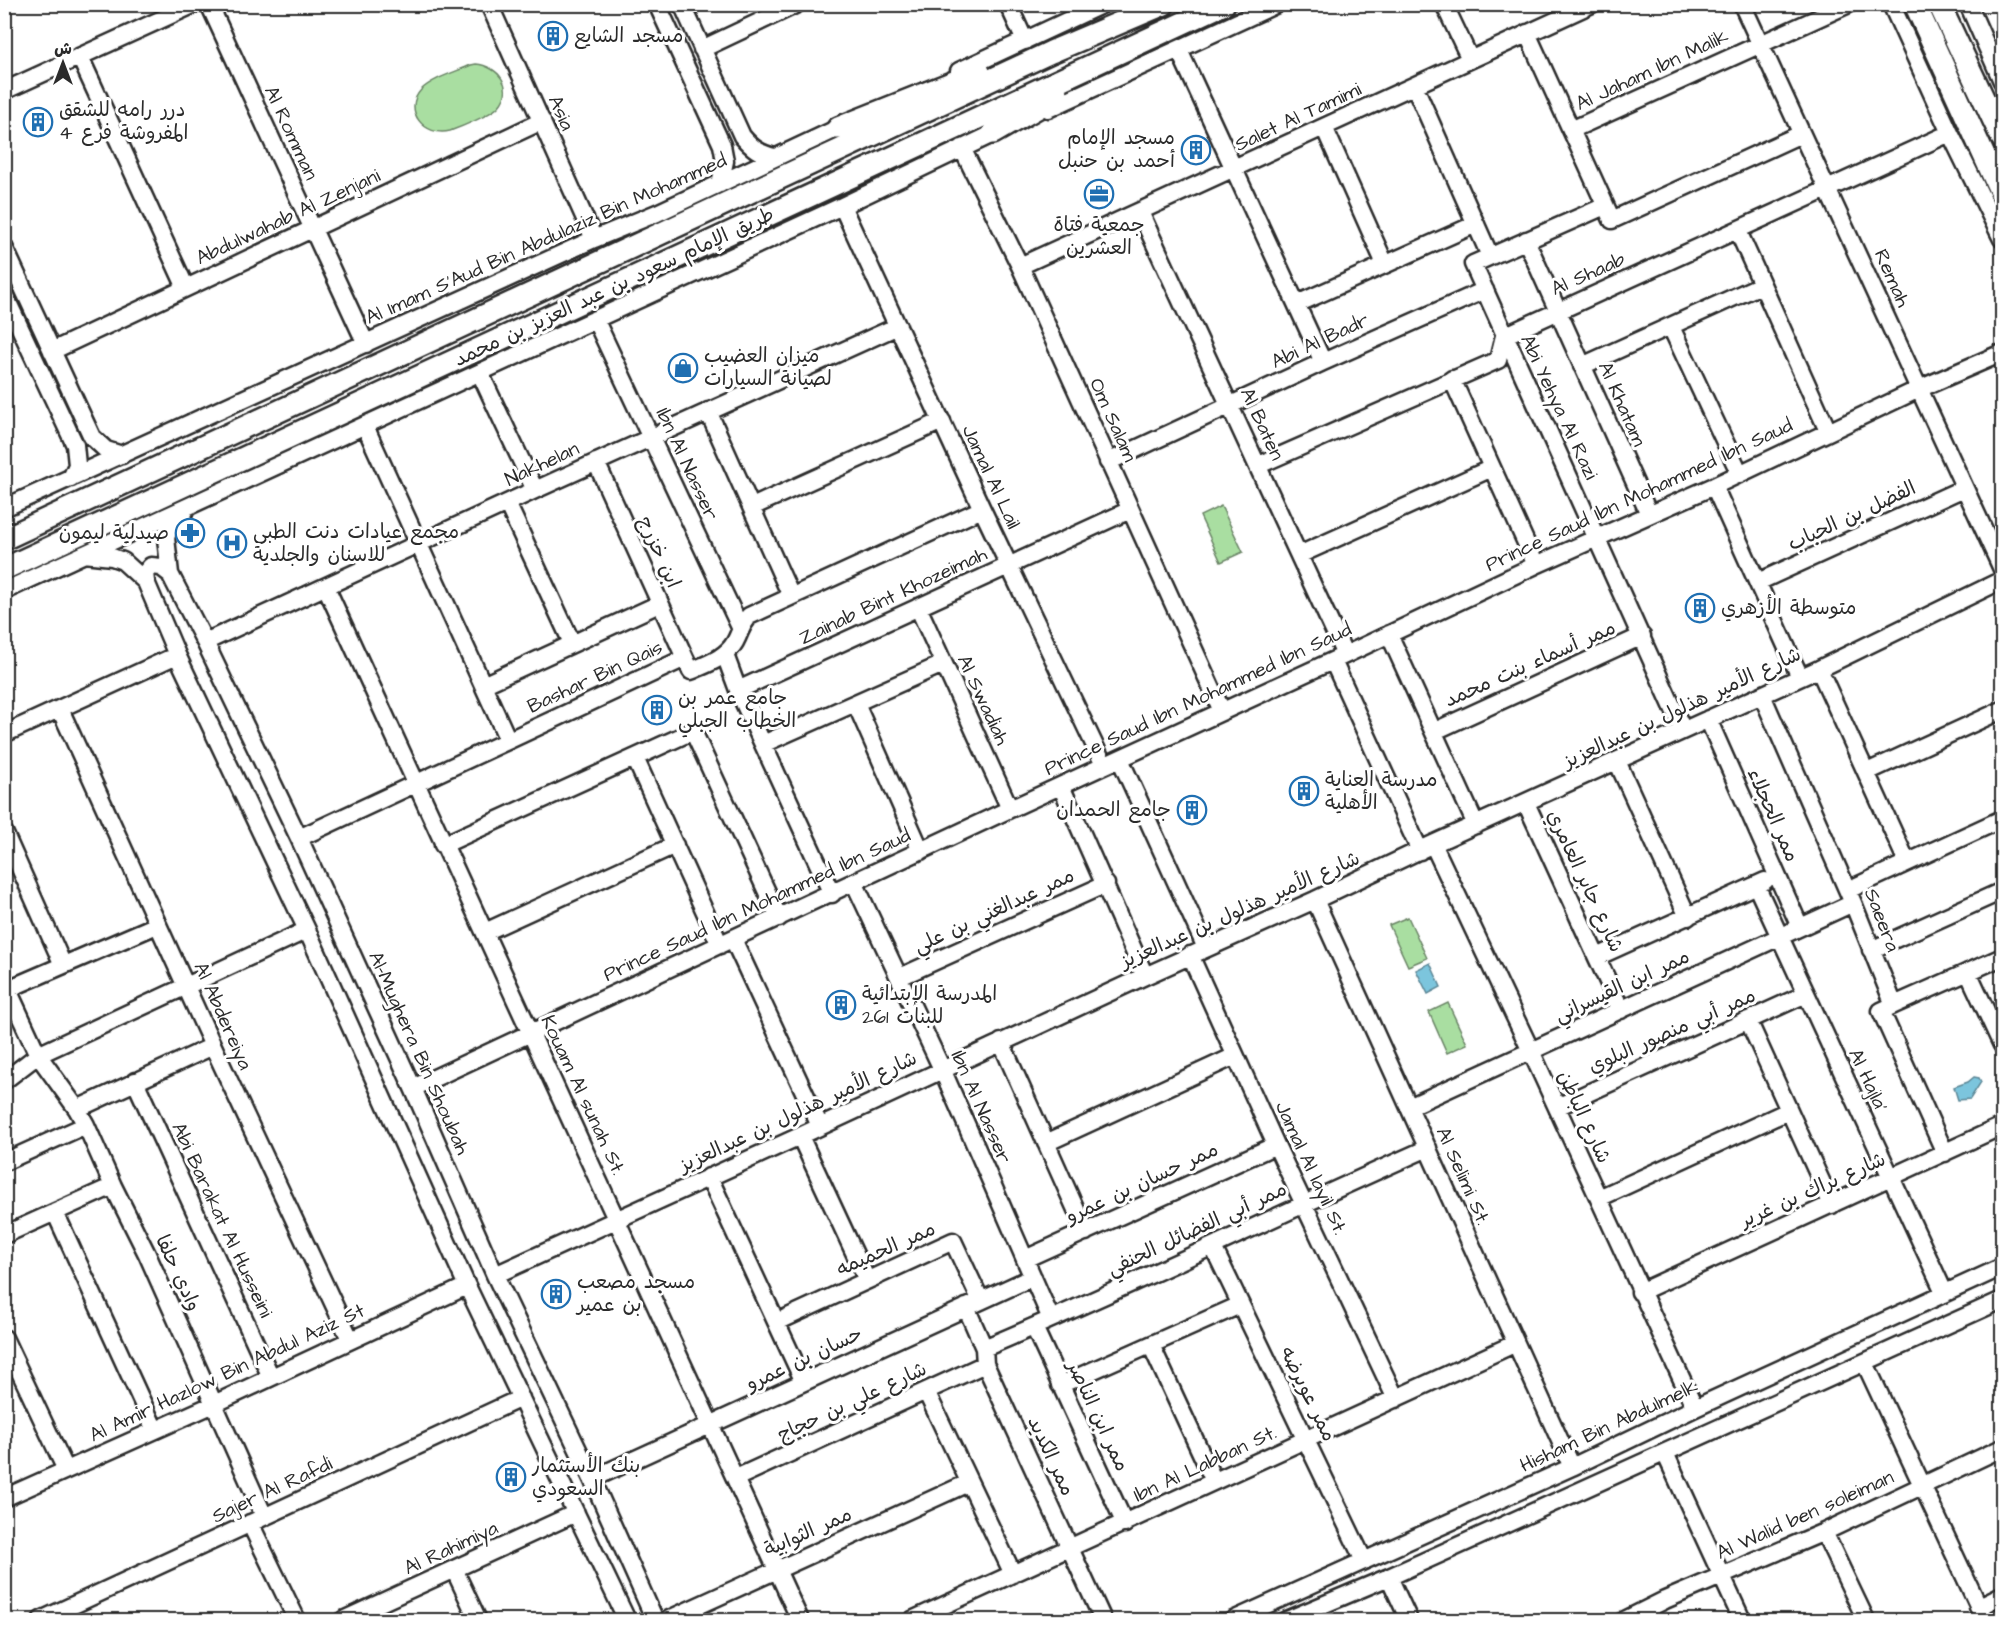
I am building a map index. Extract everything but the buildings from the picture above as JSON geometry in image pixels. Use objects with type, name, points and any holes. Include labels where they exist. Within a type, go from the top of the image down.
[{"type":"main road","name":"طريق الإمام سعود بن عبد العزيز بن محمد","points":[[4,538],[1052,52],[1164,4]]},
{"type":"main road","name":"طريق الإمام سعود بن عبد العزيز بن محمد","points":[[4,568],[1224,4]]},
{"type":"main road","points":[[1915,4],[2002,195]]},
{"type":"main road","points":[[1939,4],[2002,138]]},
{"type":"main road","points":[[993,133],[1037,107],[1180,33],[1188,21]]},
{"type":"main road","points":[[837,128],[1019,56],[1052,52]]},
{"type":"street","points":[[4,91],[195,4]]},
{"type":"street","name":"Al Romman","points":[[209,4],[366,344]]},
{"type":"street","name":"Asia","points":[[489,4],[594,239]]},
{"type":"street","points":[[657,4],[722,145],[725,161],[720,184]]},
{"type":"street","points":[[682,4],[742,136],[752,148],[775,157]]},
{"type":"street","points":[[702,49],[797,4]]},
{"type":"street","points":[[1008,4],[1025,41]]},
{"type":"street","name":"Al Imam S'Aud Bin Abdulaziz Bin Mohammed","points":[[4,508],[594,239],[657,213],[1102,4]]},
{"type":"street","points":[[4,591],[1277,4]]},
{"type":"street","points":[[1444,4],[1470,59]]},
{"type":"street","name":"Salet Al Tamimi","points":[[1020,266],[1234,170],[1592,4]]},
{"type":"street","name":"Remah","points":[[1742,4],[2002,569]]},
{"type":"street","name":"Al Jaham Ibn Malik","points":[[1571,130],[1849,4]]},
{"type":"street","points":[[1892,4],[1950,133],[2002,238]]},
{"type":"street","points":[[1968,4],[2002,81]]},
{"type":"street","points":[[1527,33],[1608,213]]},
{"type":"street","points":[[1179,50],[1323,362]]},
{"type":"street","points":[[80,57],[186,288]]},
{"type":"street","points":[[1415,87],[1490,256],[1526,240],[1608,213],[1801,134]]},
{"type":"street","name":"Abdulwahab Al Zenjani","points":[[52,351],[542,121]]},
{"type":"street","points":[[1324,128],[1385,264]]},
{"type":"street","name":"Al Shaab","points":[[1504,336],[1950,133]]},
{"type":"street","points":[[722,145],[734,145],[742,136]]},
{"type":"street","name":"Om Salam","points":[[962,148],[1020,266],[1222,711]]},
{"type":"street","name":"Jamal Al Lail","points":[[842,206],[982,509],[1104,765]]},
{"type":"street","name":"Al Baten","points":[[1140,212],[1259,465],[1299,555],[1339,658],[1426,848]]},
{"type":"street","points":[[1297,304],[1476,224]]},
{"type":"street","points":[[1738,231],[1828,431]]},
{"type":"street","name":"Al Khatam","points":[[1526,240],[1649,514]]},
{"type":"street","points":[[4,247],[92,437],[106,450],[122,455]]},
{"type":"street","name":"Abi Yehya Al Razi","points":[[1490,256],[1473,264],[1683,730]]},
{"type":"street","points":[[1582,366],[1761,285]]},
{"type":"street","name":"Abi Al Badr","points":[[1108,462],[1485,290]]},
{"type":"street","points":[[4,294],[75,445],[77,465],[71,478]]},
{"type":"street","name":"Ibn Al Nasser","points":[[595,319],[740,627]]},
{"type":"street","name":"Nakhelan","points":[[206,642],[898,326]]},
{"type":"street","points":[[1671,327],[1740,474]]},
{"type":"street","points":[[1259,465],[1498,360],[1504,336]]},
{"type":"street","name":"Prince Saud Ibn Mohammed Ibn Saud","points":[[413,1088],[1104,765],[1339,658],[1536,564],[1714,486],[1828,431],[2002,353]]},
{"type":"street","points":[[480,373],[535,490]]},
{"type":"street","points":[[1452,379],[1536,564]]},
{"type":"street","points":[[708,411],[791,596]]},
{"type":"street","points":[[752,507],[942,421]]},
{"type":"street","points":[[365,426],[508,740]]},
{"type":"street","points":[[75,445],[87,445],[92,437]]},
{"type":"street","name":"ابن خزرج","points":[[596,462],[685,658]]},
{"type":"street","points":[[1299,555],[1492,468]]},
{"type":"street","points":[[1714,486],[1800,677]]},
{"type":"street","name":"الفضل بن الحباب","points":[[1758,582],[1964,488]]},
{"type":"street","points":[[507,503],[572,643]]},
{"type":"street","name":"Al-Mughera Bin Shoubah","points":[[188,506],[169,529],[166,538],[170,574],[206,642],[299,838],[495,1275],[592,1479],[655,1620]]},
{"type":"street","points":[[832,894],[738,690],[725,655],[735,641],[740,627],[749,616],[982,509]]},
{"type":"street","name":"Zainab Bint Khozeimah","points":[[738,690],[1130,510]]},
{"type":"street","points":[[83,554],[112,557],[123,561],[146,582]]},
{"type":"street","points":[[170,574],[161,567],[151,566],[145,573],[146,582],[177,655],[307,930],[467,1286],[627,1620]]},
{"type":"street","name":"شارع الأمير هذلول بن عبدالعزيز","points":[[495,1275],[1819,669],[2002,580]]},
{"type":"street","name":"Kouam Al sunah St.","points":[[326,587],[800,1620]]},
{"type":"street","points":[[483,685],[659,604]]},
{"type":"street","name":"Al Swadiah","points":[[918,608],[1010,809]]},
{"type":"street","points":[[1389,634],[1476,825]]},
{"type":"street","name":"ممر أسماء بنت محمد","points":[[1435,731],[1642,636]]},
{"type":"street","points":[[4,734],[177,655]]},
{"type":"street","name":"Bashar Bin Qais","points":[[299,838],[685,658],[691,672],[725,655]]},
{"type":"street","points":[[763,744],[943,664]]},
{"type":"street","points":[[1819,669],[1907,862]]},
{"type":"street","name":"Saeera","points":[[1762,695],[1851,896],[1894,1005]]},
{"type":"street","points":[[856,704],[921,851]]},
{"type":"street","name":"Al Abdereiya","points":[[60,709],[157,925],[350,1339]]},
{"type":"street","points":[[1867,772],[2002,710]]},
{"type":"street","name":"ممر الحجلاء","points":[[1708,719],[1800,927]]},
{"type":"street","points":[[443,845],[693,731],[779,918]]},
{"type":"street","points":[[635,758],[675,845],[820,1126]]},
{"type":"street","points":[[1120,759],[1206,948]]},
{"type":"street","points":[[1617,761],[1688,917]]},
{"type":"street","points":[[1061,786],[1145,976]]},
{"type":"street","name":"شارع جابر العامري","points":[[1526,803],[1621,1010]]},
{"type":"street","name":"ممر ابن القيسراني","points":[[1409,1107],[1800,927],[1907,862],[2002,819]]},
{"type":"street","points":[[4,832],[63,965]]},
{"type":"street","points":[[485,932],[675,845]]},
{"type":"street","name":"شارع الباطن","points":[[1426,848],[1531,1051],[1695,1408]]},
{"type":"street","points":[[1598,957],[1777,876]]},
{"type":"street","name":"Ibn Al Nasser","points":[[854,882],[942,1069],[1051,1319]]},
{"type":"street","name":"ممر عبدالغني بن علي","points":[[900,977],[1106,884]]},
{"type":"street","name":"Al Hajla'","points":[[1756,885],[1944,1293]]},
{"type":"street","points":[[1871,950],[2002,891]]},
{"type":"street","name":"Al Selimi St.","points":[[1315,900],[1514,1344],[1572,1467]]},
{"type":"street","points":[[6,985],[63,965],[157,925]]},
{"type":"street","points":[[4,1081],[38,1055],[307,930]]},
{"type":"street","name":"Jamal Al layil St.","points":[[1190,955],[1276,1145],[1396,1399]]},
{"type":"street","points":[[1945,1153],[1881,1011],[2002,957]]},
{"type":"street","points":[[1968,972],[2002,1045]]},
{"type":"street","name":"وادي حلفا","points":[[6,985],[38,1055],[86,1125],[147,1254],[214,1404],[297,1620]]},
{"type":"street","name":"ممر أبي منصور البلوي","points":[[1557,1107],[1806,994]]},
{"type":"street","points":[[1748,1020],[1832,1205]]},
{"type":"street","points":[[1001,1042],[1086,1232]]},
{"type":"street","points":[[76,1108],[213,1046]]},
{"type":"street","points":[[1046,1143],[1235,1056]]},
{"type":"street","name":"Abi Barakat Al Husseini","points":[[135,1081],[271,1377]]},
{"type":"street","points":[[1599,1198],[1788,1111]]},
{"type":"street","points":[[4,1162],[86,1125]]},
{"type":"street","name":"شارع براك بن غرير","points":[[1640,1292],[2002,1126]]},
{"type":"street","points":[[800,1136],[867,1280]]},
{"type":"street","name":"ممر حسان بن عمرو","points":[[1025,1259],[1276,1145]]},
{"type":"street","name":"ممر أبي الفضائل الحنفي","points":[[985,1356],[1051,1319],[1428,1148]]},
{"type":"street","points":[[710,1177],[804,1382]]},
{"type":"street","points":[[4,1235],[113,1186]]},
{"type":"street","points":[[55,1212],[155,1430]]},
{"type":"street","name":"ممر الحميمه","points":[[777,1322],[953,1241],[981,1300]]},
{"type":"street","name":"ممر عويرضه","points":[[1213,1247],[1364,1561]]},
{"type":"street","name":"Hisham Bin Abdulmelk","points":[[1233,1620],[1572,1467],[2002,1267]]},
{"type":"street","name":"حسان بن عمرو","points":[[592,1479],[1033,1277]]},
{"type":"street","name":"Al Amir Hazlow Bin Abdul Aziz St","points":[[4,1498],[214,1404],[467,1286]]},
{"type":"street","points":[[1287,1620],[1389,1577],[2002,1300]]},
{"type":"street","points":[[1060,1385],[1240,1305]]},
{"type":"street","name":"ممر الكديد","points":[[966,1308],[985,1356],[1103,1620]]},
{"type":"street","name":"ممر ابن الناصر","points":[[1034,1327],[1125,1524]]},
{"type":"street","points":[[4,1338],[66,1470]]},
{"type":"street","name":"Ibn Al Labban St.","points":[[912,1620],[1514,1344]]},
{"type":"street","points":[[1151,1345],[1214,1481]]},
{"type":"street","name":"شارع علي بن حجاج","points":[[736,1478],[926,1391],[985,1356]]},
{"type":"street","points":[[1865,1363],[1981,1614],[2002,1595]]},
{"type":"street","points":[[926,1391],[1013,1574]]},
{"type":"street","name":"Sajer Al Rafdi","points":[[40,1620],[520,1398]]},
{"type":"street","name":"Al Walid ben soleiman","points":[[1625,1620],[1824,1532],[2002,1449]]},
{"type":"street","points":[[1665,1453],[1742,1620]]},
{"type":"street","name":"ممر الثوابية","points":[[667,1620],[968,1483]]},
{"type":"street","name":"Al Rahimiya","points":[[343,1620],[365,1616],[454,1569],[576,1513]]},
{"type":"street","points":[[1824,1532],[1866,1620]]},
{"type":"street","points":[[454,1569],[478,1620]]},
{"type":"street","points":[[1389,1577],[1409,1620]]},
{"type":"green space","points":[[476,64],[491,69],[502,79],[505,92],[504,99],[499,106],[483,117],[450,131],[432,130],[419,121],[414,106],[421,90],[438,79]]},
{"type":"green space","points":[[1221,506],[1243,552],[1221,562],[1200,516]]},
{"type":"green space","points":[[1408,917],[1427,958],[1408,966],[1389,925]]},
{"type":"green space","points":[[1448,1003],[1467,1044],[1447,1053],[1429,1012]]},
{"type":"water","points":[[1430,963],[1441,987],[1428,994],[1416,970]]},
{"type":"water","points":[[1974,1077],[1979,1078],[1981,1082],[1970,1099],[1958,1100],[1954,1087]]},
{"type":"place","name":"مسجد الشايع","points":[[553,36]]},
{"type":"place","name":"درر رامه للشقق المفروشة فرع 4","points":[[38,122]]},
{"type":"place","name":"مسجد الإمام أحمد بن حنبل","points":[[1196,150]]},
{"type":"place","name":"جمعية فتاة العشرين","points":[[1099,194]]},
{"type":"place","name":"ميزان العضيب لصيانة السيارات","points":[[683,368]]},
{"type":"place","name":"صيدلية ليمون","points":[[190,533]]},
{"type":"place","name":"مجمع عيادات دنت الطبي للاسنان والجلدية","points":[[232,543]]},
{"type":"place","name":"متوسطة الأزهري","points":[[1700,608]]},
{"type":"place","name":"جامع عمر بن الخطاب الجبلي","points":[[657,710]]},
{"type":"place","name":"مدرسة العناية الأهلية","points":[[1304,791]]},
{"type":"place","name":"جامع الحمدان","points":[[1192,810]]},
{"type":"place","name":"المدرسة الإبتدائية 261 للبنات","points":[[841,1005]]},
{"type":"place","name":"مسجد مصعب بن عمير","points":[[556,1294]]},
{"type":"place","name":"بنك الأستثمار السعودي","points":[[511,1477]]}]
